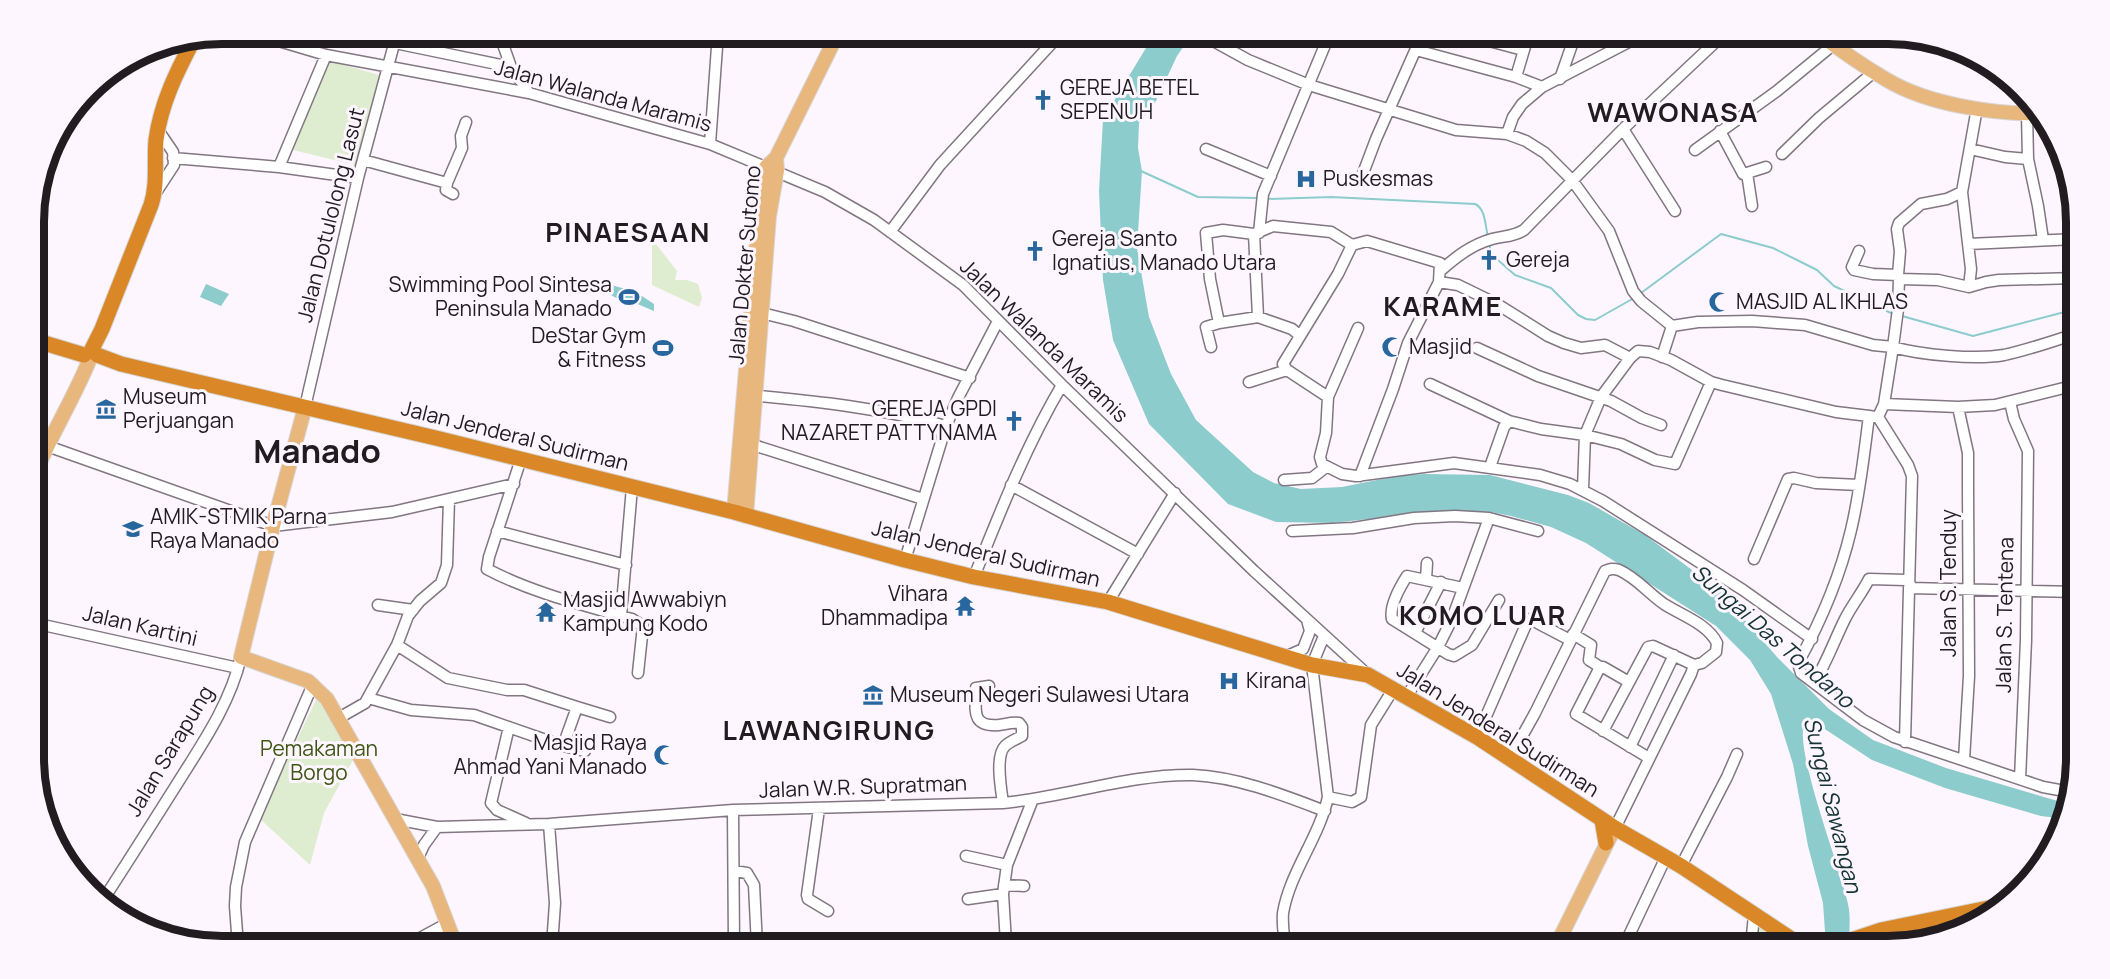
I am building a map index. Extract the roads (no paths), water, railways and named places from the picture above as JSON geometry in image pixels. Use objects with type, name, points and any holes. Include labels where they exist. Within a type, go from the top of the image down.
[{"type":"highway","points":[[90,355],[154,196],[157,138],[169,90],[190,47]]},
{"type":"highway","name":"Jalan Jenderal Sudirman","points":[[44,343],[121,364],[521,459],[740,514],[974,577],[1108,602],[1312,665],[1368,675],[1477,737],[1608,824],[1681,866],[1785,935]]},
{"type":"highway","points":[[1606,843],[1608,824]]},
{"type":"highway","points":[[1867,935],[1980,910]]},
{"type":"main road","name":"Jalan Dokter Sutomo","points":[[740,514],[750,395],[762,313],[773,165],[833,44]]},
{"type":"main road","points":[[1833,45],[1874,72],[1910,91],[1941,102],[2030,113]]},
{"type":"main road","points":[[750,395],[756,251],[773,165]]},
{"type":"main road","points":[[44,456],[90,355]]},
{"type":"main road","name":"Jalan Sarapung","points":[[239,662],[305,407]]},
{"type":"main road","points":[[44,459],[51,442]]},
{"type":"main road","points":[[239,662],[267,665],[314,684],[327,699],[433,886],[452,936]]},
{"type":"main road","points":[[1561,935],[1606,843]]},
{"type":"street","name":"Jalan Walanda Maramis","points":[[289,44],[326,55],[529,93],[710,144],[773,165],[825,192],[890,232],[963,285],[1062,385],[1254,571],[1368,675]]},
{"type":"street","name":"Jalan Dotulolong Lasut","points":[[305,407],[358,178],[394,44]]},
{"type":"street","points":[[420,44],[511,67]]},
{"type":"street","points":[[503,44],[511,67],[529,93]]},
{"type":"street","points":[[710,144],[717,44]]},
{"type":"street","points":[[890,232],[940,165],[1051,44]]},
{"type":"street","points":[[1218,44],[1248,60],[1309,85],[1456,130],[1507,134],[1526,141],[1545,153],[1572,180],[1609,231],[1633,291],[1641,301],[1672,326],[1698,322],[1752,321],[1805,325],[1873,345],[1911,352],[1977,357],[2004,355],[2066,336]]},
{"type":"street","points":[[1258,317],[1256,233],[1262,199],[1326,44]]},
{"type":"street","points":[[1362,176],[1418,44]]},
{"type":"street","points":[[1500,44],[1523,50]]},
{"type":"street","points":[[1516,76],[1525,44]]},
{"type":"street","points":[[1560,79],[1572,44]]},
{"type":"street","points":[[1507,134],[1513,117],[1522,104],[1542,87],[1624,44]]},
{"type":"street","points":[[1360,476],[1408,343],[1439,276],[1464,251],[1488,240],[1514,236],[1524,230],[1623,129],[1713,44]]},
{"type":"street","points":[[1695,150],[1777,91],[1833,45]]},
{"type":"street","points":[[1416,50],[1516,76],[1542,87]]},
{"type":"street","points":[[279,167],[326,55]]},
{"type":"street","points":[[1782,153],[1819,118],[1874,72]]},
{"type":"street","points":[[1969,287],[1971,279],[1962,192],[1977,108]]},
{"type":"street","points":[[2033,118],[2028,159],[2043,240]]},
{"type":"street","points":[[363,160],[450,188],[462,148],[461,136],[466,122]]},
{"type":"street","points":[[1623,129],[1675,211]]},
{"type":"street","points":[[1720,131],[1743,174],[1766,167]]},
{"type":"street","points":[[154,196],[174,165],[173,152],[157,138]]},
{"type":"street","points":[[1206,149],[1271,176]]},
{"type":"street","points":[[1970,150],[2028,159]]},
{"type":"street","points":[[173,158],[279,167],[358,178]]},
{"type":"street","points":[[1748,174],[1752,206]]},
{"type":"street","points":[[1962,192],[1947,199],[1921,204],[1899,223],[1897,229],[1900,251],[1897,314],[1884,404],[1873,417],[1851,530],[1838,575],[1812,639],[1798,663],[1801,673],[1863,720],[1905,742],[2043,787],[2063,791]]},
{"type":"street","points":[[1219,323],[1210,279],[1206,232],[1223,230],[1256,233],[1273,225],[1331,232],[1352,245],[1368,241],[1440,263],[1439,276]]},
{"type":"street","points":[[1968,244],[2066,239]]},
{"type":"street","points":[[1328,397],[1287,370],[1284,361],[1338,274],[1352,245]]},
{"type":"street","points":[[1859,251],[1852,267],[1854,270],[1873,274],[1938,280],[1969,287],[1999,280],[2066,279]]},
{"type":"street","points":[[1439,276],[1497,304],[1548,336],[1564,343],[1581,348],[1605,345],[1630,358]]},
{"type":"street","points":[[762,313],[794,321],[970,378]]},
{"type":"street","points":[[1211,347],[1206,327],[1258,317],[1292,329],[1299,335]]},
{"type":"street","points":[[905,560],[946,426],[998,321]]},
{"type":"street","points":[[1662,357],[1672,326]]},
{"type":"street","points":[[1358,328],[1328,397],[1326,433],[1320,457],[1322,465],[1348,475],[1360,476],[1446,463],[1490,467],[1540,475],[1583,489],[1743,590],[1812,639]]},
{"type":"street","points":[[1477,348],[1538,376],[1611,401],[1642,418],[1661,424]]},
{"type":"street","points":[[1583,489],[1585,435],[1601,398],[1630,358],[1638,351],[1662,357],[1712,382],[1836,412],[1873,417],[1908,465],[1912,476],[1905,742]]},
{"type":"street","points":[[1249,382],[1287,370]]},
{"type":"street","points":[[1430,384],[1509,421],[1621,444],[1655,460],[1675,464],[1712,382]]},
{"type":"street","points":[[974,577],[1011,485],[1046,412],[1062,385]]},
{"type":"street","points":[[1884,404],[1958,407],[1995,405],[2066,388]]},
{"type":"street","points":[[750,395],[886,412],[946,426]]},
{"type":"street","name":"Jalan S. Tentena","points":[[2010,402],[2014,419],[2028,451],[2020,779]]},
{"type":"street","name":"Jalan S. Tenduy","points":[[1958,407],[1968,453],[1969,676],[1964,760]]},
{"type":"street","points":[[1490,467],[1504,427],[1509,421]]},
{"type":"street","points":[[51,442],[273,526],[392,512],[514,484]]},
{"type":"street","points":[[745,443],[923,499]]},
{"type":"street","points":[[521,459],[487,569],[501,577],[558,598],[632,619],[643,626],[638,673]]},
{"type":"street","points":[[1284,480],[1312,478],[1326,466]]},
{"type":"street","points":[[1754,559],[1788,479],[1859,485]]},
{"type":"street","points":[[1011,485],[1138,554]]},
{"type":"street","points":[[621,616],[632,487]]},
{"type":"street","points":[[1108,602],[1175,493]]},
{"type":"street","points":[[337,719],[356,709],[368,698],[397,645],[408,616],[420,601],[441,583],[447,565],[448,499]]},
{"type":"street","points":[[1292,531],[1353,528],[1414,518],[1455,516],[1489,518],[1538,531]]},
{"type":"street","points":[[1328,797],[1344,802],[1359,799],[1371,725],[1438,647],[1452,619],[1489,518]]},
{"type":"street","points":[[497,531],[626,565]]},
{"type":"street","points":[[1426,579],[1427,563]]},
{"type":"street","points":[[1510,758],[1535,713],[1605,571],[1616,569],[1702,627],[1715,638],[1718,647],[1716,652],[1702,663],[1694,664],[1650,646],[1647,648],[1603,731]]},
{"type":"street","points":[[1463,588],[1407,576],[1391,611],[1392,619],[1454,656],[1465,651],[1477,637],[1499,600]]},
{"type":"street","points":[[1814,683],[1826,664],[1855,600],[1864,590],[1869,579],[1906,580],[1910,586]]},
{"type":"street","points":[[1415,633],[1441,582]]},
{"type":"street","points":[[1910,586],[2066,592]]},
{"type":"street","points":[[378,605],[413,610]]},
{"type":"street","points":[[1477,737],[1530,619],[1591,645],[1589,660],[1629,682]]},
{"type":"street","points":[[1285,657],[1303,649],[1309,634],[1307,620]]},
{"type":"street","name":"Jalan Kartini","points":[[44,625],[239,662]]},
{"type":"street","points":[[1284,935],[1283,915],[1288,895],[1325,811],[1328,797],[1312,665],[1324,636]]},
{"type":"street","points":[[397,645],[448,678],[507,690],[524,690],[610,717]]},
{"type":"street","points":[[1630,747],[1669,653]]},
{"type":"street","name":"Jalan Sarapung","points":[[107,894],[194,757],[227,699],[239,662]]},
{"type":"street","points":[[1608,824],[1649,758],[1694,664]]},
{"type":"street","points":[[1600,667],[1576,713],[1579,717],[1649,758]]},
{"type":"street","points":[[238,936],[236,887],[245,842],[314,684]]},
{"type":"street","points":[[989,686],[976,688],[979,722],[990,725],[1019,723],[1022,732],[1022,736],[1012,741],[1002,751],[1000,771],[1003,802]]},
{"type":"street","points":[[368,698],[411,710],[474,715],[563,746],[585,751]]},
{"type":"street","points":[[563,746],[577,707]]},
{"type":"street","points":[[509,727],[491,803],[497,810],[529,825]]},
{"type":"street","points":[[1681,866],[1737,754]]},
{"type":"street","name":"Jalan W.R. Supratman","points":[[395,819],[437,827],[529,825],[733,810],[1003,802],[1033,799],[1134,779],[1194,776],[1223,779],[1257,788],[1325,811]]},
{"type":"street","points":[[1006,936],[1004,890],[1007,865],[1033,799]]},
{"type":"street","points":[[819,809],[807,895],[808,899],[828,911]]},
{"type":"street","points":[[733,810],[734,936]]},
{"type":"street","points":[[549,824],[555,903],[553,936]]},
{"type":"street","points":[[418,858],[424,844],[437,827]]},
{"type":"street","points":[[966,856],[1007,865]]},
{"type":"street","points":[[1629,935],[1666,857]]},
{"type":"street","points":[[734,871],[747,873],[754,885],[756,936]]},
{"type":"street","points":[[968,899],[1024,886]]},
{"type":"street","points":[[1752,935],[1754,915]]},
{"type":"street","points":[[426,936],[448,923]]},
{"type":"water","points":[[1148,44],[1185,44],[1177,56],[1154,105],[1139,123],[1138,148],[1142,171],[1137,248],[1149,317],[1171,374],[1196,420],[1253,472],[1274,483],[1301,489],[1342,487],[1397,476],[1490,475],[1568,495],[1589,503],[1645,535],[1719,590],[1777,657],[1829,709],[1873,740],[1946,768],[2060,802],[2055,818],[2041,816],[1945,788],[1872,760],[1811,720],[1805,721],[1803,735],[1805,755],[1819,809],[1844,887],[1849,914],[1849,935],[1825,935],[1823,903],[1808,846],[1793,764],[1771,694],[1750,660],[1716,626],[1586,543],[1551,527],[1511,516],[1491,512],[1450,510],[1332,523],[1276,522],[1228,504],[1149,424],[1113,340],[1103,280],[1099,191],[1103,119]]},
{"type":"water","points":[[206,284],[229,294],[221,306],[200,297]]},
{"type":"water","name":"Swimming Pool Sintesa Peninsula Manado","points":[[608,284],[636,292],[654,304],[654,311],[635,303],[632,307],[604,291]]},
{"type":"waterway","points":[[1141,171],[1198,197],[1258,198]]},
{"type":"waterway","points":[[1267,199],[1331,197],[1475,204],[1479,206],[1483,214],[1488,237]]},
{"type":"waterway","points":[[1641,293],[1721,234],[1773,248],[1817,270],[1834,286],[1893,314]]},
{"type":"waterway","points":[[1489,242],[1491,254],[1515,275],[1551,288],[1578,315],[1586,319],[1595,320],[1634,298]]},
{"type":"waterway","points":[[1902,316],[1973,336],[2066,312]]},
{"type":"place","name":"GEREJA BETEL SEPENUH","points":[[1043,100]]},
{"type":"place","name":"Puskesmas","points":[[1306,179]]},
{"type":"place","name":"Gereja Santo Ignatius, Manado Utara","points":[[1035,251]]},
{"type":"place","name":"Gereja","points":[[1489,260]]},
{"type":"place","name":"Swimming Pool Sintesa Peninsula Manado","points":[[629,297]]},
{"type":"place","name":"MASJID AL IKHLAS","points":[[1719,302]]},
{"type":"place","name":"Masjid","points":[[1392,347]]},
{"type":"place","name":"DeStar Gym & Fitness","points":[[663,348]]},
{"type":"place","name":"Museum Perjuangan","points":[[106,409]]},
{"type":"place","name":"GEREJA GPDI NAZARET PATTYNAMA","points":[[1014,421]]},
{"type":"place","name":"AMIK-STMIK Parna Raya Manado","points":[[133,529]]},
{"type":"place","name":"Vihara Dhammadipa","points":[[965,606]]},
{"type":"place","name":"Masjid Awwabiyn Kampung Kodo","points":[[546,612]]},
{"type":"place","name":"Kirana","points":[[1229,681]]},
{"type":"place","name":"Museum Negeri Sulawesi Utara","points":[[873,695]]},
{"type":"place","name":"Masjid Raya Ahmad Yani Manado","points":[[664,755]]},
{"type":"district","name":"WAWONASA","points":[[1673,113]]},
{"type":"district","name":"PINAESAAN","points":[[628,233]]},
{"type":"district","name":"KARAME","points":[[1443,307]]},
{"type":"district","name":"Manado","points":[[317,451]]},
{"type":"district","name":"KOMO LUAR","points":[[1483,616]]},
{"type":"district","name":"LAWANGIRUNG","points":[[829,731]]},
{"type":"water label","name":"Sungai Das Tondano","points":[[1773,636]]},
{"type":"water label","name":"Sungai Sawangan","points":[[1833,805]]},
{"type":"park label","name":"Pemakaman Borgo","points":[[319,761]]}]
